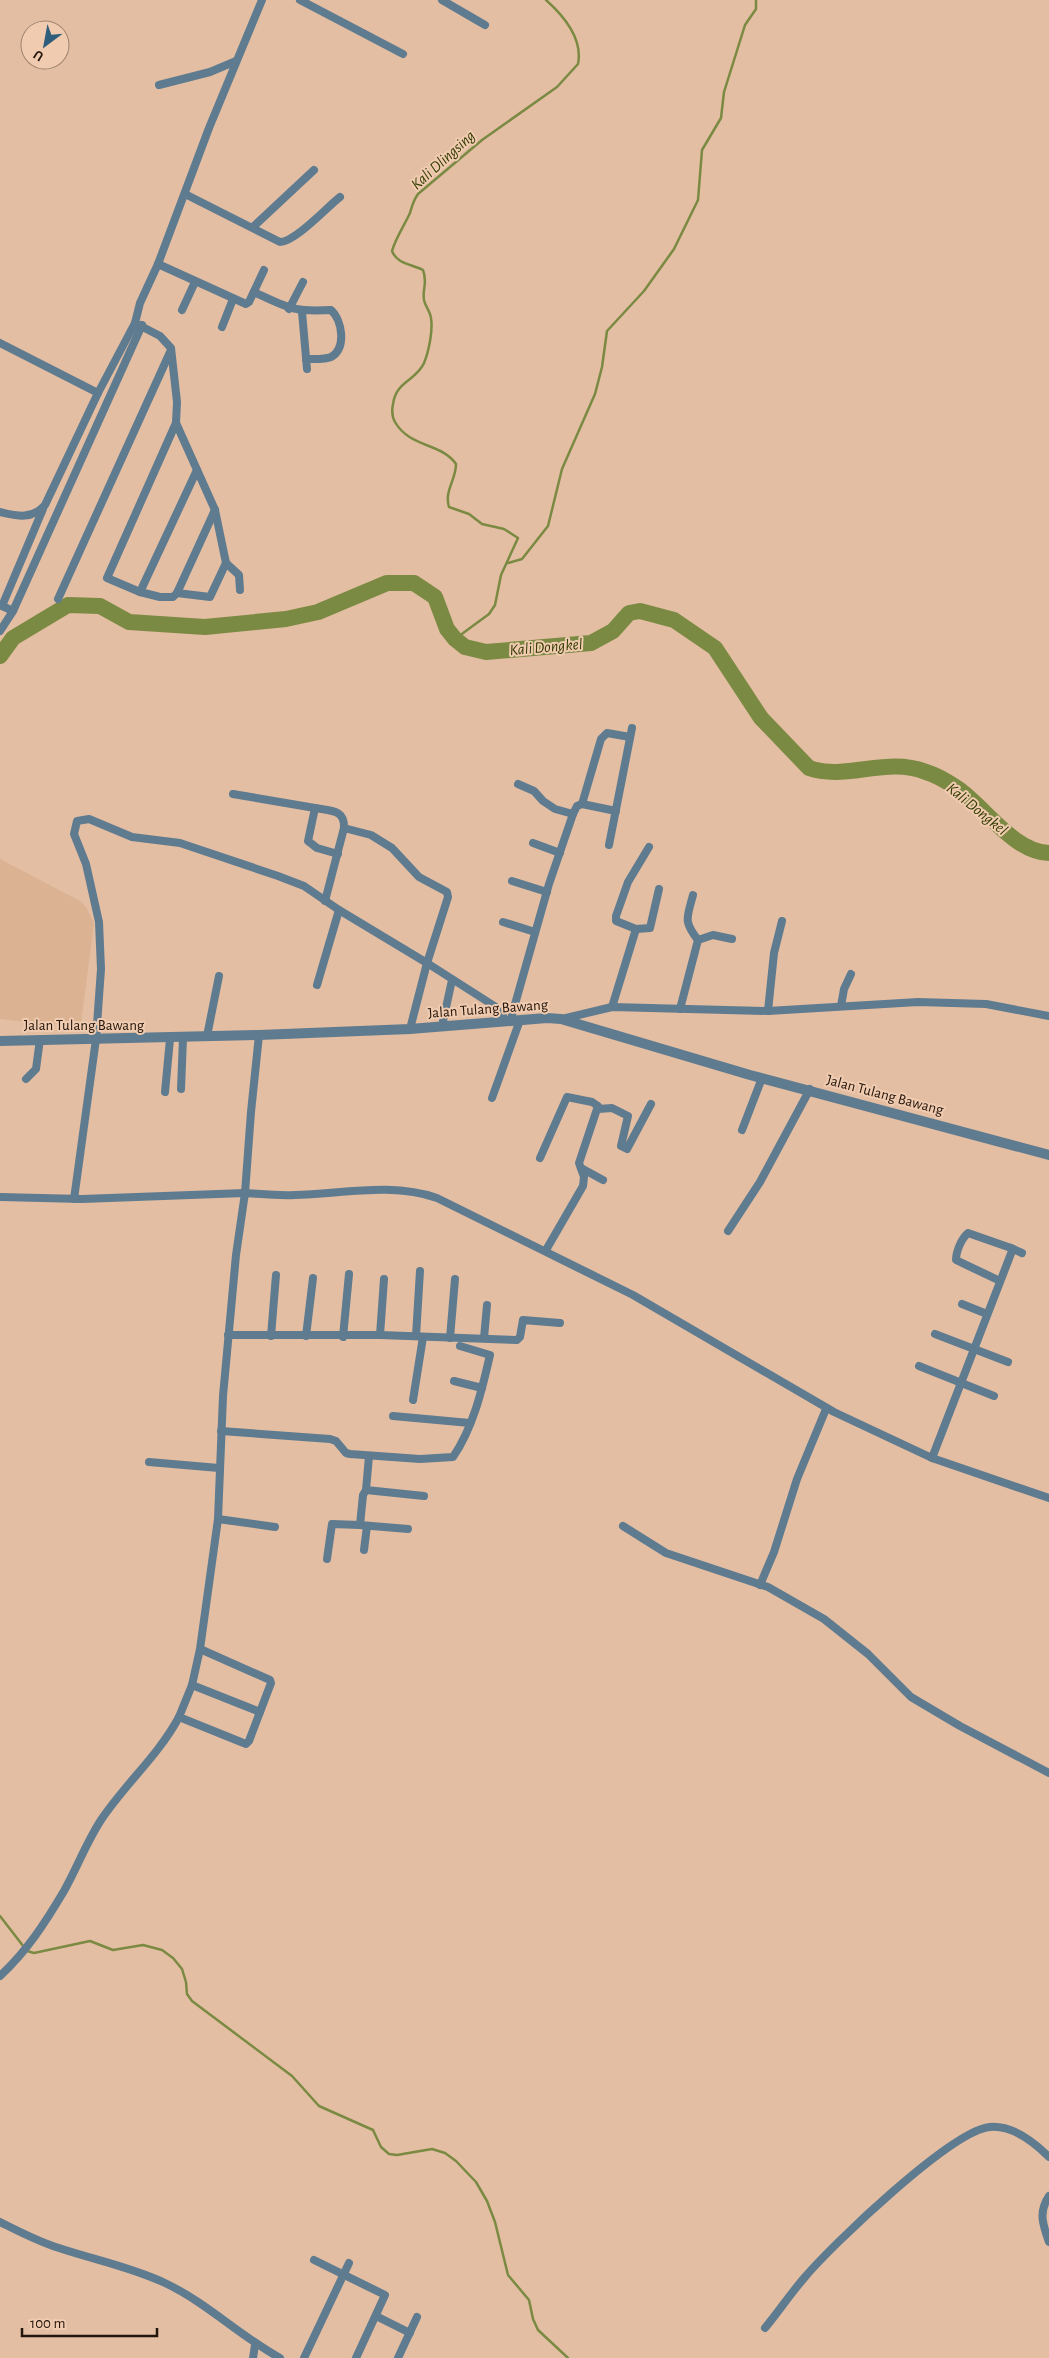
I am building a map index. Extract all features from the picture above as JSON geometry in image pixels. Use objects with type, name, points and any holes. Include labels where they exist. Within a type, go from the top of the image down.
[{"type":"street","points":[[0,631],[13,611],[138,324],[140,303],[158,264],[236,61],[262,0]]},
{"type":"street","points":[[300,0],[402,54]]},
{"type":"street","points":[[442,0],[485,24]]},
{"type":"street","points":[[159,85],[210,72],[236,61]]},
{"type":"street","points":[[253,227],[314,170]]},
{"type":"street","points":[[185,194],[280,242],[285,242],[340,197]]},
{"type":"street","points":[[158,264],[246,304],[264,270]]},
{"type":"street","points":[[182,310],[195,282]]},
{"type":"street","points":[[289,309],[303,282]]},
{"type":"street","points":[[254,292],[289,309],[302,312],[331,310],[335,314],[342,342],[332,356],[306,359]]},
{"type":"street","points":[[222,327],[233,299]]},
{"type":"street","points":[[302,312],[307,369]]},
{"type":"street","points":[[138,324],[160,336],[171,348],[177,402],[176,423],[107,578],[140,592],[160,597],[173,597],[177,593],[215,510]]},
{"type":"street","points":[[13,611],[1,605],[45,505],[98,393],[138,324]]},
{"type":"street","points":[[0,343],[98,393]]},
{"type":"street","points":[[58,600],[171,348]]},
{"type":"street","points":[[176,423],[215,510],[226,563],[239,575],[240,590]]},
{"type":"street","points":[[140,592],[197,470]]},
{"type":"street","points":[[0,512],[21,516],[31,515],[39,512],[45,505]]},
{"type":"street","points":[[177,593],[210,597],[226,563]]},
{"type":"street","points":[[609,845],[632,728]]},
{"type":"street","points":[[582,804],[600,739],[607,733],[630,737]]},
{"type":"street","points":[[518,784],[534,791],[550,807],[573,814]]},
{"type":"street","points":[[233,794],[314,808],[343,816],[344,828],[325,901]]},
{"type":"street","points":[[492,1098],[535,932],[573,814],[577,806],[582,804],[616,811]]},
{"type":"street","points":[[314,808],[308,842],[317,848],[338,854]]},
{"type":"street","points":[[74,1199],[96,1039],[101,969],[99,922],[86,864],[74,834],[77,821],[89,819],[132,836],[180,843],[304,886],[339,910],[427,963],[501,1012],[511,1021]]},
{"type":"street","points":[[344,828],[371,835],[392,848],[419,877],[447,892],[448,897],[427,963],[410,1029]]},
{"type":"street","points":[[533,843],[560,853]]},
{"type":"street","points":[[649,847],[628,882],[616,916],[618,924],[636,929],[650,928],[659,889]]},
{"type":"street","points":[[512,881],[547,892]]},
{"type":"street","points":[[693,895],[687,920],[688,928],[698,940]]},
{"type":"street","points":[[317,985],[339,910]]},
{"type":"street","points":[[768,1011],[774,953],[782,921]]},
{"type":"street","points":[[503,922],[535,932]]},
{"type":"street","points":[[612,1007],[636,929]]},
{"type":"street","points":[[698,940],[713,935],[732,938]]},
{"type":"street","points":[[680,1010],[698,940]]},
{"type":"street","points":[[841,1006],[844,989],[851,974]]},
{"type":"street","points":[[207,1036],[219,976]]},
{"type":"street","points":[[442,1026],[452,980]]},
{"type":"street","points":[[561,1019],[612,1007],[768,1011],[918,1002],[986,1004],[1049,1016]]},
{"type":"street","name":"Jalan Tulang Bawang","points":[[0,1041],[259,1036],[561,1019],[762,1078],[810,1089],[1049,1156]]},
{"type":"street","points":[[0,1976],[22,1956],[30,1944],[64,1891],[99,1823],[167,1740],[192,1685],[200,1649],[218,1519],[221,1431],[228,1335],[236,1254],[245,1193],[250,1112],[259,1036]]},
{"type":"street","points":[[180,1089],[183,1038]]},
{"type":"street","points":[[26,1079],[36,1068],[40,1039]]},
{"type":"street","points":[[165,1092],[170,1039]]},
{"type":"street","points":[[742,1130],[762,1078]]},
{"type":"street","points":[[728,1231],[760,1182],[810,1089]]},
{"type":"street","points":[[540,1158],[566,1097],[592,1102],[598,1109]]},
{"type":"street","points":[[628,1116],[621,1146],[626,1149],[651,1104]]},
{"type":"street","points":[[598,1109],[612,1108],[641,1120]]},
{"type":"street","points":[[546,1250],[583,1186],[584,1177],[580,1163],[598,1109]]},
{"type":"street","points":[[581,1168],[603,1180]]},
{"type":"street","points":[[0,1197],[74,1199],[245,1193],[295,1195],[362,1191],[420,1192],[466,1211],[546,1250],[655,1307],[826,1408],[932,1458],[1049,1498]]},
{"type":"street","points":[[1000,1281],[956,1260],[956,1254],[964,1237],[970,1233],[1022,1253]]},
{"type":"street","points":[[932,1458],[1012,1251],[1011,1248]]},
{"type":"street","points":[[413,1400],[419,1336],[420,1271]]},
{"type":"street","points":[[343,1337],[349,1274]]},
{"type":"street","points":[[270,1336],[276,1275]]},
{"type":"street","points":[[306,1336],[314,1278]]},
{"type":"street","points":[[380,1335],[384,1278]]},
{"type":"street","points":[[450,1338],[455,1279]]},
{"type":"street","points":[[962,1304],[987,1314]]},
{"type":"street","points":[[484,1338],[487,1305]]},
{"type":"street","points":[[228,1335],[343,1337],[380,1335],[517,1340],[520,1337],[523,1320],[560,1323]]},
{"type":"street","points":[[935,1334],[1008,1362]]},
{"type":"street","points":[[221,1431],[330,1439],[336,1441],[346,1453],[369,1456],[420,1459],[453,1457],[470,1423],[482,1388],[490,1355],[460,1346]]},
{"type":"street","points":[[918,1366],[994,1396]]},
{"type":"street","points":[[454,1381],[482,1388]]},
{"type":"street","points":[[760,1585],[774,1552],[798,1479],[826,1408]]},
{"type":"street","points":[[393,1416],[470,1423]]},
{"type":"street","points":[[364,1550],[363,1495],[366,1490],[369,1456]]},
{"type":"street","points":[[149,1462],[219,1468]]},
{"type":"street","points":[[366,1490],[424,1496]]},
{"type":"street","points":[[218,1519],[275,1527]]},
{"type":"street","points":[[327,1559],[332,1524],[408,1529]]},
{"type":"street","points":[[623,1526],[666,1553],[760,1585],[824,1619],[868,1654],[910,1697],[1049,1773]]},
{"type":"street","points":[[179,1717],[242,1744],[249,1742],[271,1683],[270,1680],[200,1649]]},
{"type":"street","points":[[192,1685],[260,1712]]},
{"type":"street","points":[[765,2328],[806,2275],[890,2194],[950,2146],[975,2130],[990,2127],[1007,2128],[1038,2146],[1049,2157]]},
{"type":"street","points":[[1049,2196],[1044,2204],[1041,2220],[1049,2242]]},
{"type":"street","points":[[0,2222],[31,2238],[132,2269],[167,2284],[238,2330],[255,2345],[280,2358]]},
{"type":"street","points":[[314,2260],[385,2295],[356,2358]]},
{"type":"street","points":[[304,2358],[350,2263]]},
{"type":"street","points":[[376,2316],[410,2333]]},
{"type":"street","points":[[398,2358],[417,2317]]},
{"type":"street","points":[[253,2358],[255,2345]]},
{"type":"shaded area","points":[[0,859],[80,901],[86,907],[94,923],[81,1023],[44,1024],[0,1019]]},
{"type":"waterway","name":"Kali Dlingsing","points":[[455,639],[489,614],[495,605],[501,575],[518,538],[504,529],[482,524],[469,514],[449,507],[448,496],[456,464],[443,452],[409,437],[394,420],[392,408],[398,390],[416,374],[424,363],[430,341],[431,323],[424,300],[425,279],[423,270],[397,259],[392,251],[418,194],[482,140],[557,87],[578,64],[579,55],[575,37],[559,13],[546,0]]},
{"type":"waterway","points":[[508,563],[522,559],[548,526],[562,469],[595,394],[602,367],[607,331],[644,291],[674,249],[698,200],[702,150],[721,118],[724,92],[745,25],[756,9],[756,0]]},
{"type":"waterway","name":"Kali Dongkel","points":[[0,656],[13,638],[68,605],[100,606],[129,622],[205,627],[286,619],[318,612],[387,583],[414,583],[435,597],[447,629],[455,639],[465,647],[486,652],[591,643],[613,631],[629,613],[640,611],[674,620],[715,648],[761,718],[809,768],[837,772],[896,766],[930,773],[957,788],[1011,837],[1036,851],[1049,853]]},
{"type":"waterway","points":[[0,1916],[27,1951],[34,1953],[90,1941],[113,1950],[143,1945],[162,1950],[173,1958],[182,1969],[187,1994],[192,2001],[292,2076],[319,2106],[373,2130],[381,2147],[389,2154],[397,2155],[432,2149],[445,2153],[456,2161],[476,2182],[487,2201],[495,2222],[508,2275],[529,2300],[533,2319],[538,2330],[568,2358]]}]
